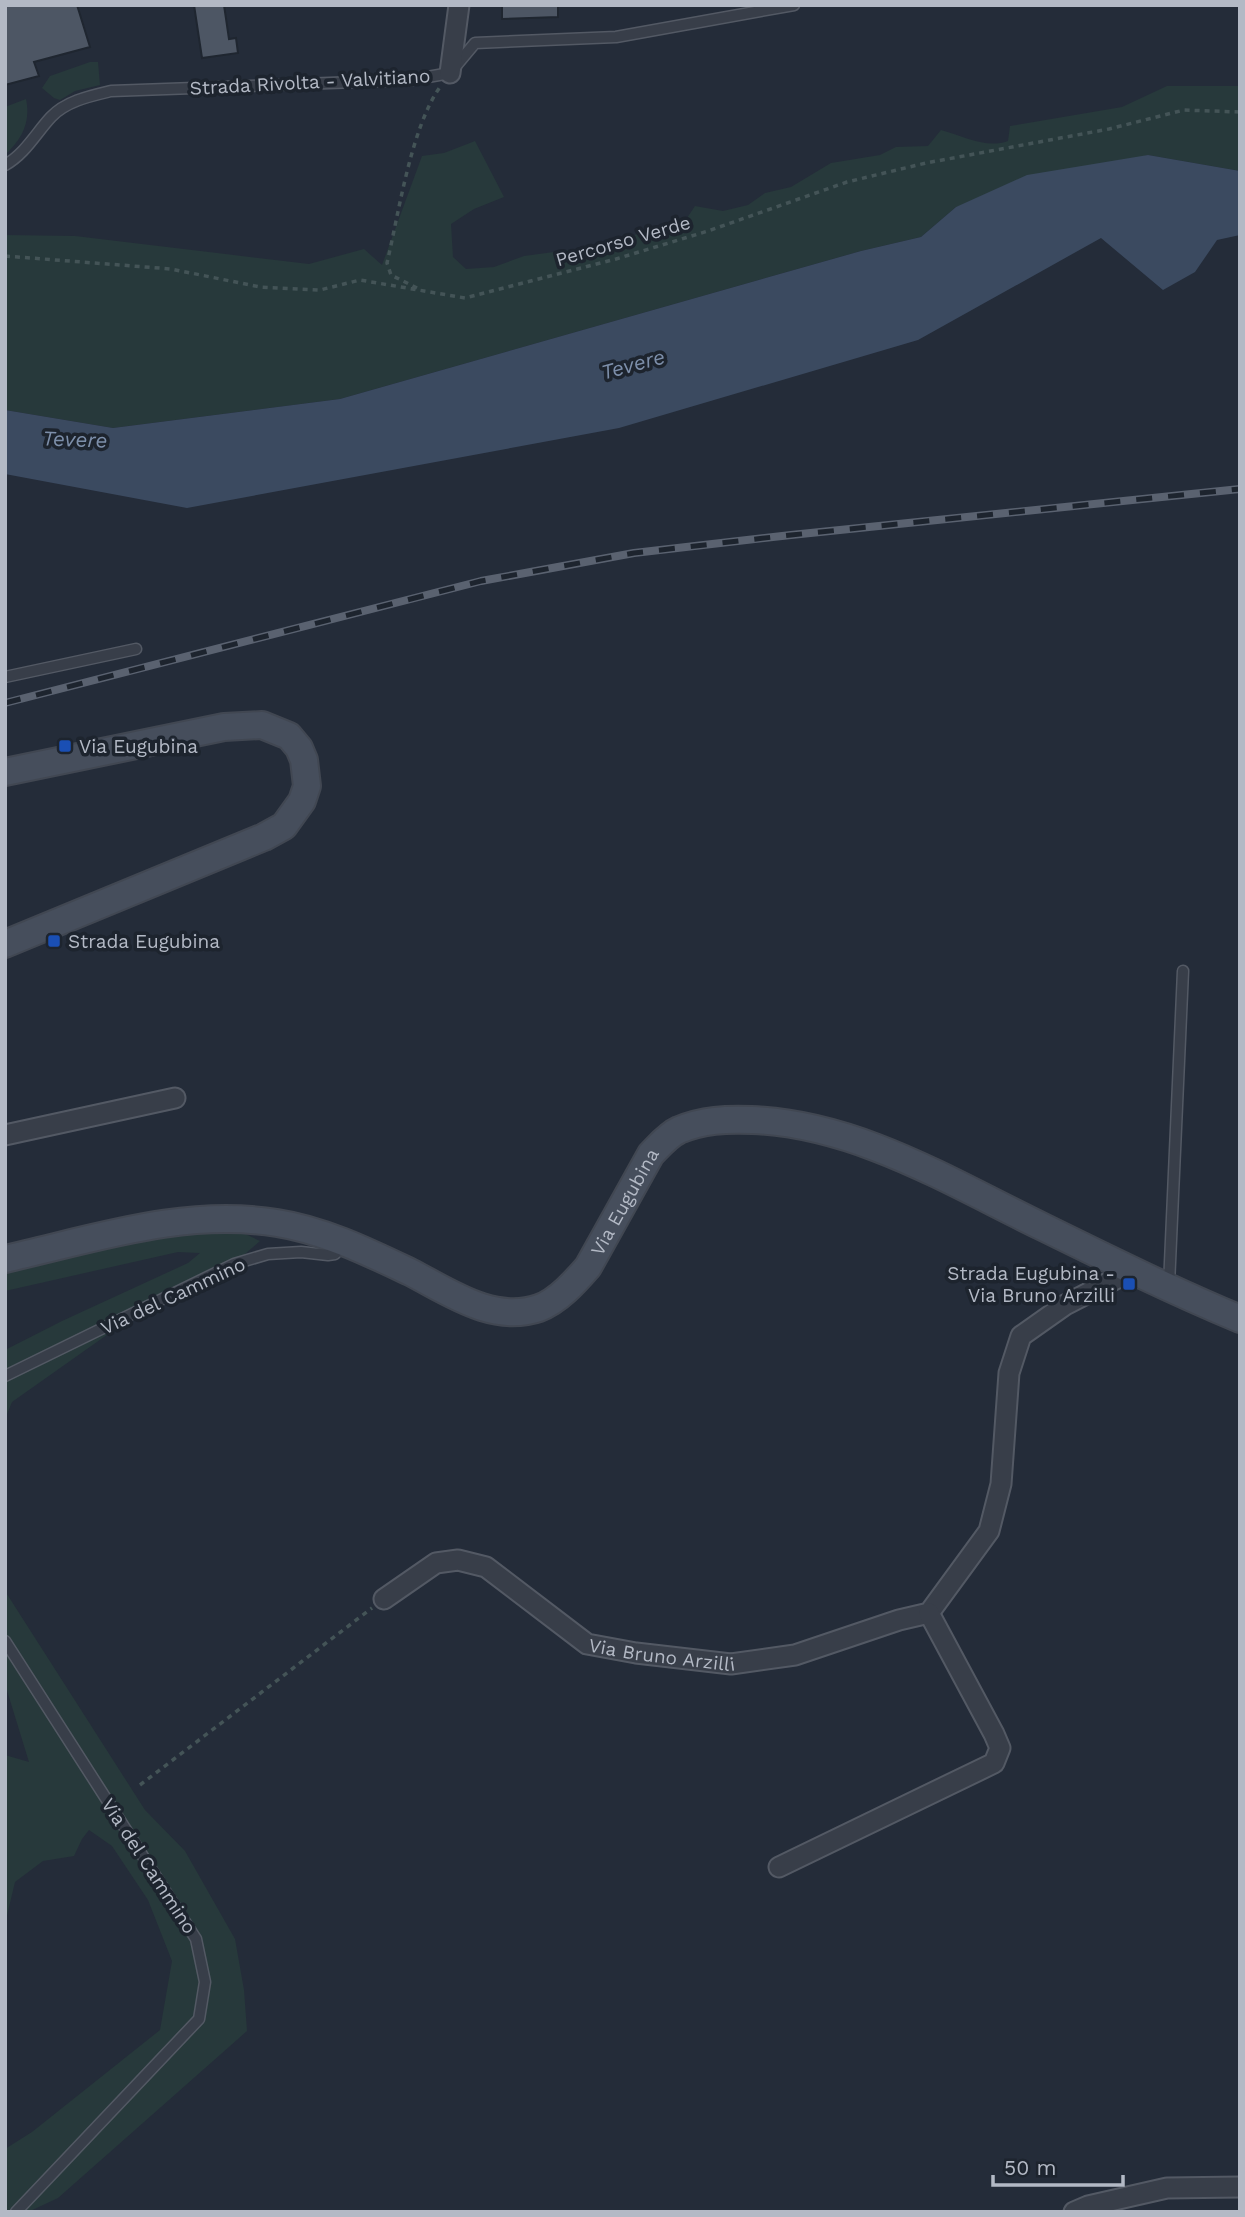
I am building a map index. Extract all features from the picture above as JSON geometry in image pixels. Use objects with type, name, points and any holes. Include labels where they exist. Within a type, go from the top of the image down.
[{"type":"street","points":[[450,73],[459,5]]},
{"type":"street","points":[[5,772],[224,727],[262,725],[289,736],[299,748],[307,773],[307,786],[302,801],[284,826],[264,837],[5,944]]},
{"type":"street","points":[[5,1135],[174,1098]]},
{"type":"street","name":"Via Eugubina","points":[[5,1259],[136,1228],[191,1220],[276,1223],[315,1231],[344,1242],[410,1272],[467,1303],[507,1311],[540,1308],[588,1268],[651,1154],[664,1140],[677,1131],[717,1119],[751,1120],[806,1126],[845,1135],[900,1157],[1169,1290],[1240,1319]]},
{"type":"street","points":[[779,1867],[994,1763],[999,1748],[994,1734],[929,1614],[989,1531],[1001,1484],[1009,1373],[1021,1336],[1065,1305],[1131,1271]]},
{"type":"street","name":"Via Bruno Arzilli","points":[[384,1598],[436,1563],[458,1560],[486,1567],[587,1644],[636,1653],[731,1664],[795,1655],[900,1620],[929,1614]]},
{"type":"street","points":[[1074,2212],[1088,2206],[1167,2188],[1240,2187]]},
{"type":"lane","name":"Strada Rivolta - Valvitiano","points":[[5,165],[31,142],[53,115],[80,99],[111,91],[411,80],[450,73],[475,43],[616,37],[794,5]]},
{"type":"lane","points":[[5,677],[136,649]]},
{"type":"lane","points":[[1169,1290],[1183,971]]},
{"type":"lane","name":"Via del Cammino","points":[[5,1376],[234,1264],[268,1254],[335,1254],[344,1242]]},
{"type":"lane","name":"Via del Cammino","points":[[5,1642],[197,1940],[205,1982],[199,2019],[16,2212]]},
{"type":"path","points":[[429,293],[391,275],[387,263],[409,168],[429,102],[450,73]]},
{"type":"path","name":"Percorso Verde","points":[[5,256],[170,269],[260,287],[320,290],[360,279],[465,298],[593,265],[708,231],[847,182],[926,163],[1109,129],[1184,110],[1240,112]]},
{"type":"path","points":[[140,1785],[384,1598]]},
{"type":"shaded area","points":[[90,62],[98,62],[100,85],[75,91],[60,100],[42,88],[50,76]]},
{"type":"shaded area","points":[[1167,86],[1240,86],[1240,171],[1148,155],[956,207],[921,237],[861,251],[340,399],[113,428],[5,410],[5,235],[75,236],[309,264],[364,249],[382,265],[422,156],[444,153],[475,141],[504,197],[474,209],[451,224],[453,257],[466,269],[494,267],[524,256],[591,247],[659,228],[679,230],[695,206],[723,211],[748,205],[765,193],[791,187],[831,163],[880,155],[896,147],[928,146],[941,130],[974,141],[1000,143],[1008,141],[1010,126],[1122,107]]},
{"type":"shaded area","points":[[26,99],[24,130],[5,155],[5,107]]},
{"type":"shaded area","points":[[239,1231],[260,1241],[208,1286],[128,1320],[12,1402],[5,1419],[5,1350],[188,1263],[200,1253],[178,1252],[5,1291],[5,1269],[138,1234]]},
{"type":"shaded area","points":[[5,1591],[145,1810],[185,1851],[235,1939],[244,1990],[247,2031],[58,2198],[28,2212],[5,2212],[5,2149],[32,2132],[160,2030],[172,1961],[148,1900],[112,1846],[89,1830],[74,1856],[43,1861],[15,1882],[5,1924],[5,1755],[29,1762],[5,1684]]},
{"type":"water","name":"Tevere","points":[[1148,155],[1240,171],[1240,235],[1217,240],[1195,272],[1163,290],[1101,238],[918,340],[619,428],[187,508],[5,474],[5,410],[113,428],[340,399],[861,251],[921,237],[956,207],[1027,175]]},
{"type":"building","points":[[5,5],[77,5],[90,47],[34,62],[39,76],[5,85]]},
{"type":"building","points":[[194,5],[224,5],[229,39],[236,38],[238,53],[202,58]]},
{"type":"building","points":[[502,5],[558,5],[558,17],[502,19]]},
{"type":"railway","points":[[5,703],[481,581],[634,553],[1240,489]]},
{"type":"place","name":"Via Eugubina","points":[[65,746]]},
{"type":"place","name":"Strada Eugubina","points":[[54,941]]},
{"type":"place","name":"Strada Eugubina - Via Bruno Arzilli","points":[[1129,1284]]}]
